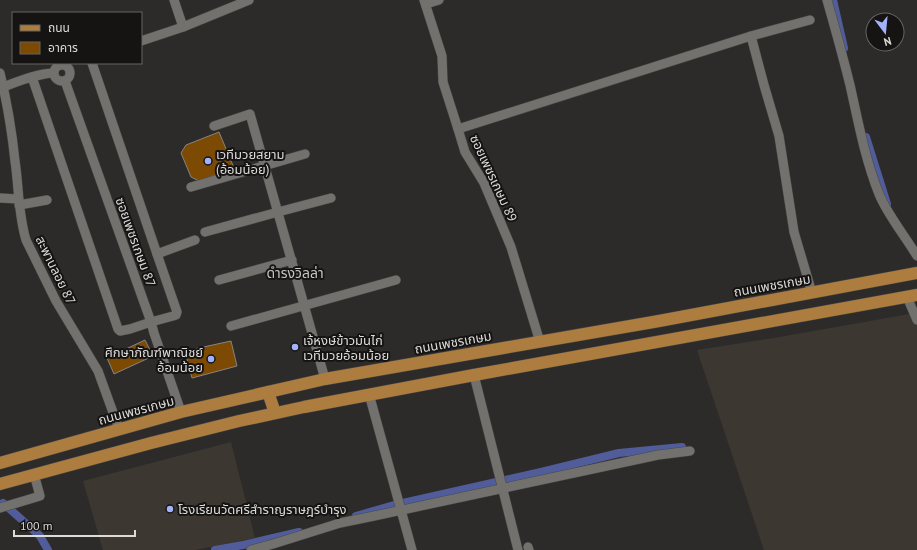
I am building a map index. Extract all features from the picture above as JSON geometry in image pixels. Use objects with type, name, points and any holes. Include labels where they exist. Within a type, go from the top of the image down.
[{"type":"main road","name":"ถนนเพชรเกษม","points":[[0,484],[151,443],[185,423],[268,392],[325,379],[540,342],[917,273]]},
{"type":"main road","name":"ถนนเพชรเกษม","points":[[0,463],[144,422],[185,423],[275,413],[369,394],[912,296]]},
{"type":"main road","points":[[268,392],[275,413]]},
{"type":"main road","points":[[144,422],[151,443]]},
{"type":"street","points":[[174,0],[184,27]]},
{"type":"street","points":[[142,41],[184,27],[249,0]]},
{"type":"street","points":[[425,2],[439,0]]},
{"type":"street","points":[[827,0],[859,128],[879,195],[888,212],[917,256]]},
{"type":"street","name":"ซอยเพชรเกษม 89","points":[[425,2],[442,56],[443,82],[465,152],[484,182],[511,247],[540,342]]},
{"type":"street","points":[[458,130],[751,36],[810,20]]},
{"type":"street","points":[[751,36],[779,136],[794,232],[812,292]]},
{"type":"street","points":[[32,77],[118,329],[120,331],[130,329],[176,315],[177,312],[92,64]]},
{"type":"street","points":[[71,65],[69,78],[65,81],[62,82],[57,80],[53,73],[55,68],[58,66],[71,65]]},
{"type":"street","name":"สะพานลอย 87","points":[[0,73],[15,162],[18,202],[26,240],[56,301],[98,370],[119,429]]},
{"type":"street","points":[[2,87],[46,73],[53,73]]},
{"type":"street","name":"ซอยเพชรเกษม 87","points":[[65,81],[151,322],[185,423]]},
{"type":"street","points":[[214,126],[250,114],[325,379]]},
{"type":"street","points":[[191,187],[305,154]]},
{"type":"street","points":[[0,198],[18,202],[47,200]]},
{"type":"street","points":[[205,232],[331,198]]},
{"type":"street","points":[[157,254],[195,240]]},
{"type":"street","points":[[219,280],[292,260]]},
{"type":"street","points":[[231,326],[396,280]]},
{"type":"street","points":[[912,296],[917,320]]},
{"type":"street","points":[[474,375],[518,550]]},
{"type":"street","points":[[369,394],[412,550]]},
{"type":"street","points":[[251,550],[401,506],[502,484],[658,454],[690,451]]},
{"type":"street","points":[[0,508],[40,496],[34,474]]},
{"type":"shaded area","points":[[915,313],[917,318],[917,550],[764,550],[697,350]]},
{"type":"shaded area","name":"โรงเรียนวัดศรีสําราญราษฎร์บํารุง","points":[[231,442],[255,538],[195,550],[103,550],[83,481]]},
{"type":"building","name":"เวทีมวยสยาม (อ้อมน้อย)","points":[[219,132],[234,168],[199,181],[191,177],[181,153],[186,145]]},
{"type":"building","points":[[145,340],[153,356],[114,374],[107,358]]},
{"type":"building","name":"ศึกษาภัณฑ์พาณิชย์ อ้อมน้อย","points":[[231,341],[237,366],[192,378],[185,351]]},
{"type":"waterway","points":[[833,0],[844,48]]},
{"type":"waterway","points":[[866,137],[887,204]]},
{"type":"waterway","points":[[356,516],[394,505],[619,453],[682,447]]},
{"type":"waterway","points":[[3,503],[40,536],[48,550]]},
{"type":"waterway","points":[[215,550],[299,532]]},
{"type":"place","name":"เวทีมวยสยาม (อ้อมน้อย)","points":[[208,161]]},
{"type":"place","name":"เจ้หงษ์ข้าวมันไก่ เวทีมวยอ้อมน้อย","points":[[295,347]]},
{"type":"place","name":"ศึกษาภัณฑ์พาณิชย์ อ้อมน้อย","points":[[211,359]]},
{"type":"place","name":"โรงเรียนวัดศรีสําราญราษฎร์บํารุง","points":[[170,509]]},
{"type":"district","name":"ดำรงวิลล่า","points":[[295,273]]}]
